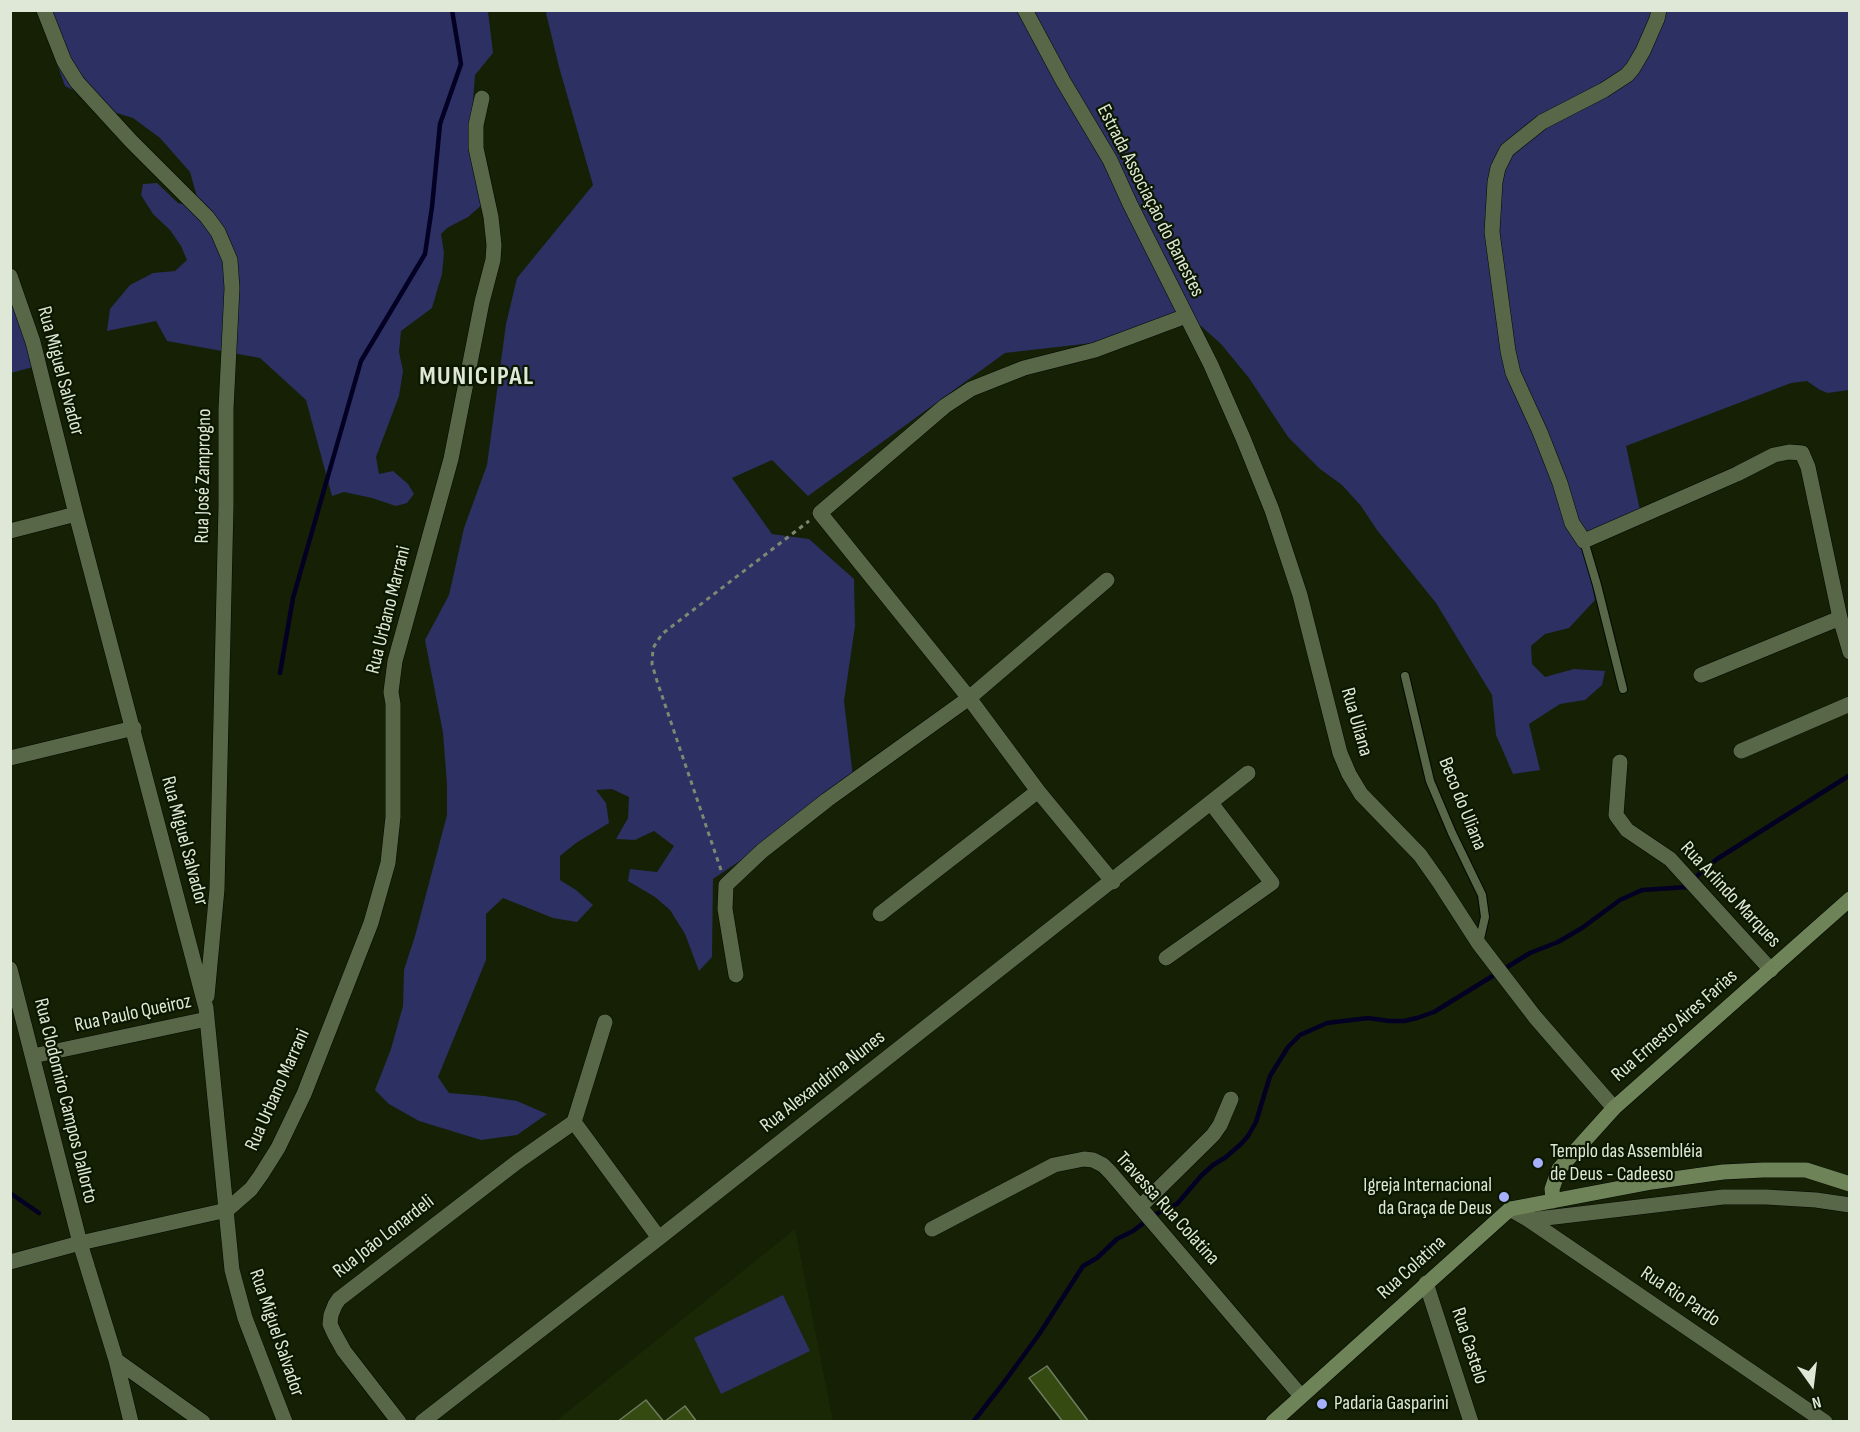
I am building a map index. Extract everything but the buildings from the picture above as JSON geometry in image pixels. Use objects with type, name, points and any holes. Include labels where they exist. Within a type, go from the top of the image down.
[{"type":"main road","name":"Rua Ernesto Aires Farias","points":[[1553,1201],[1552,1189],[1559,1168],[1614,1108],[1850,899]]},
{"type":"main road","points":[[1510,1209],[1693,1175],[1763,1170],[1806,1170],[1850,1184]]},
{"type":"main road","name":"Rua Colatina","points":[[1273,1422],[1510,1209]]},
{"type":"street","name":"Rua José Zamprogno","points":[[44,10],[64,61],[77,82],[131,141],[207,217],[219,232],[230,260],[232,288],[226,409],[226,506],[217,878],[207,1014]]},
{"type":"street","name":"Estrada Associação do Banestes","points":[[1025,10],[1063,81],[1110,160],[1186,316]]},
{"type":"street","points":[[1659,10],[1643,51],[1627,75],[1604,90],[1542,122],[1518,140],[1502,158],[1495,182],[1493,238],[1508,351],[1514,373],[1560,483],[1572,523],[1584,541],[1737,474],[1774,455],[1802,453],[1806,461],[1840,618],[1850,652]]},
{"type":"street","name":"Rua Urbano Marrani","points":[[227,1210],[251,1189],[261,1175],[278,1148],[304,1094],[371,922],[388,863],[393,817],[393,704],[391,692],[395,661],[451,459],[482,302],[493,260],[491,217],[476,148],[476,125],[482,98]]},
{"type":"street","name":"Rua Miguel Salvador","points":[[10,276],[33,342],[207,1014],[232,1270],[245,1318],[285,1422]]},
{"type":"street","points":[[1113,882],[1038,791],[969,698],[820,513],[945,406],[971,389],[1024,368],[1095,350],[1186,316]]},
{"type":"street","name":"Rua Uliana","points":[[1186,316],[1211,365],[1272,510],[1300,595],[1340,753],[1349,774],[1361,794],[1420,855],[1507,982],[1614,1108]]},
{"type":"street","points":[[10,531],[76,514]]},
{"type":"street","points":[[736,975],[724,903],[726,885],[762,851],[827,800],[969,698],[1107,580]]},
{"type":"street","points":[[1701,675],[1840,618]]},
{"type":"street","points":[[1742,751],[1850,704]]},
{"type":"street","points":[[10,758],[134,728]]},
{"type":"street","name":"Rua Arlindo Marques","points":[[1620,762],[1616,815],[1627,830],[1670,859],[1771,970]]},
{"type":"street","name":"Rua Alexandrina Nunes","points":[[422,1422],[1113,882],[1248,773]]},
{"type":"street","points":[[880,914],[1038,791]]},
{"type":"street","points":[[1166,958],[1272,883],[1211,803]]},
{"type":"street","name":"Rua Clodomiro Campos Dallorto","points":[[10,969],[80,1243],[116,1360],[131,1422]]},
{"type":"street","name":"Rua Paulo Queiroz","points":[[33,1056],[207,1014]]},
{"type":"street","points":[[605,1022],[574,1122],[659,1238]]},
{"type":"street","points":[[1148,1216],[1213,1135],[1231,1099]]},
{"type":"street","name":"Rua João Lonardeli","points":[[399,1422],[344,1351],[334,1333],[330,1324],[335,1305],[339,1299],[508,1169],[574,1122]]},
{"type":"street","name":"Travessa Rua Colatina","points":[[932,1229],[1054,1165],[1084,1159],[1093,1160],[1103,1165],[1148,1216],[1301,1396]]},
{"type":"street","points":[[1529,1220],[1723,1197],[1776,1197],[1850,1205]]},
{"type":"street","name":"Rua Rio Pardo","points":[[1510,1209],[1825,1422]]},
{"type":"street","points":[[10,1262],[80,1243],[227,1210]]},
{"type":"street","name":"Rua Castelo","points":[[1426,1283],[1471,1422]]},
{"type":"street","points":[[116,1360],[203,1422]]},
{"type":"lane","points":[[1584,541],[1623,689]]},
{"type":"lane","name":"Beco do Uliana","points":[[1405,676],[1430,781],[1482,895],[1485,917],[1479,944]]},
{"type":"path","points":[[726,885],[657,681],[652,664],[653,648],[662,634],[820,513]]},
{"type":"shaded area","points":[[38,11],[488,11],[493,53],[475,75],[470,140],[485,202],[468,217],[447,228],[441,234],[444,253],[442,274],[432,308],[401,331],[399,352],[403,371],[399,396],[376,457],[379,474],[393,471],[408,484],[414,494],[407,503],[396,506],[344,492],[332,496],[306,400],[260,358],[167,341],[156,321],[107,331],[110,309],[130,285],[153,273],[175,271],[187,260],[170,230],[153,214],[141,195],[143,184],[157,183],[178,203],[198,208],[199,204],[190,172],[160,138],[133,118],[107,110],[65,86]]},
{"type":"shaded area","points":[[547,11],[1849,11],[1849,390],[1828,393],[1807,381],[1791,383],[1626,446],[1640,510],[1585,550],[1595,600],[1569,628],[1545,634],[1531,646],[1532,664],[1545,677],[1574,669],[1605,671],[1602,685],[1585,700],[1560,704],[1529,724],[1540,770],[1513,774],[1496,735],[1492,695],[1436,603],[1377,530],[1361,506],[1342,485],[1320,469],[1288,437],[1249,378],[1221,344],[1201,326],[1178,323],[1136,338],[1005,353],[808,496],[772,460],[732,478],[772,534],[809,539],[854,579],[855,626],[844,701],[853,777],[765,844],[713,879],[712,957],[699,971],[685,934],[670,910],[655,897],[628,881],[630,869],[657,872],[674,846],[654,831],[635,840],[616,839],[628,818],[629,797],[612,789],[596,790],[606,803],[609,823],[576,843],[560,856],[560,880],[593,905],[577,922],[553,918],[503,898],[486,914],[486,960],[438,1077],[449,1093],[517,1101],[547,1114],[517,1135],[481,1140],[419,1121],[389,1104],[375,1090],[391,1049],[403,1006],[404,970],[447,815],[443,733],[425,640],[449,595],[464,528],[487,465],[506,324],[517,278],[593,185],[559,67]]},
{"type":"shaded area","points":[[10,296],[40,365],[11,373],[10,373]]},
{"type":"shaded area","points":[[795,1229],[833,1421],[556,1421]]},
{"type":"shaded area","points":[[783,1295],[810,1351],[721,1394],[694,1338]]},
{"type":"waterway","points":[[280,673],[293,598],[361,361],[425,254],[440,124],[461,64],[452,10]]},
{"type":"waterway","points":[[973,1422],[1040,1333],[1083,1266],[1097,1258],[1117,1239],[1133,1231],[1154,1215],[1177,1204],[1201,1176],[1248,1136],[1256,1122],[1270,1076],[1288,1047],[1300,1035],[1327,1023],[1368,1018],[1404,1021],[1434,1012],[1530,953],[1558,942],[1582,928],[1620,900],[1642,890],[1688,887],[1717,859],[1850,775]]},
{"type":"waterway","points":[[10,1193],[39,1213]]},
{"type":"place","name":"Templo das Assembléia de Deus - Cadeeso","points":[[1538,1163]]},
{"type":"place","name":"Igreja Internacional da Graça de Deus","points":[[1504,1197]]},
{"type":"place","name":"Padaria Gasparini","points":[[1322,1404]]},
{"type":"district","name":"MUNICIPAL","points":[[477,377]]}]
